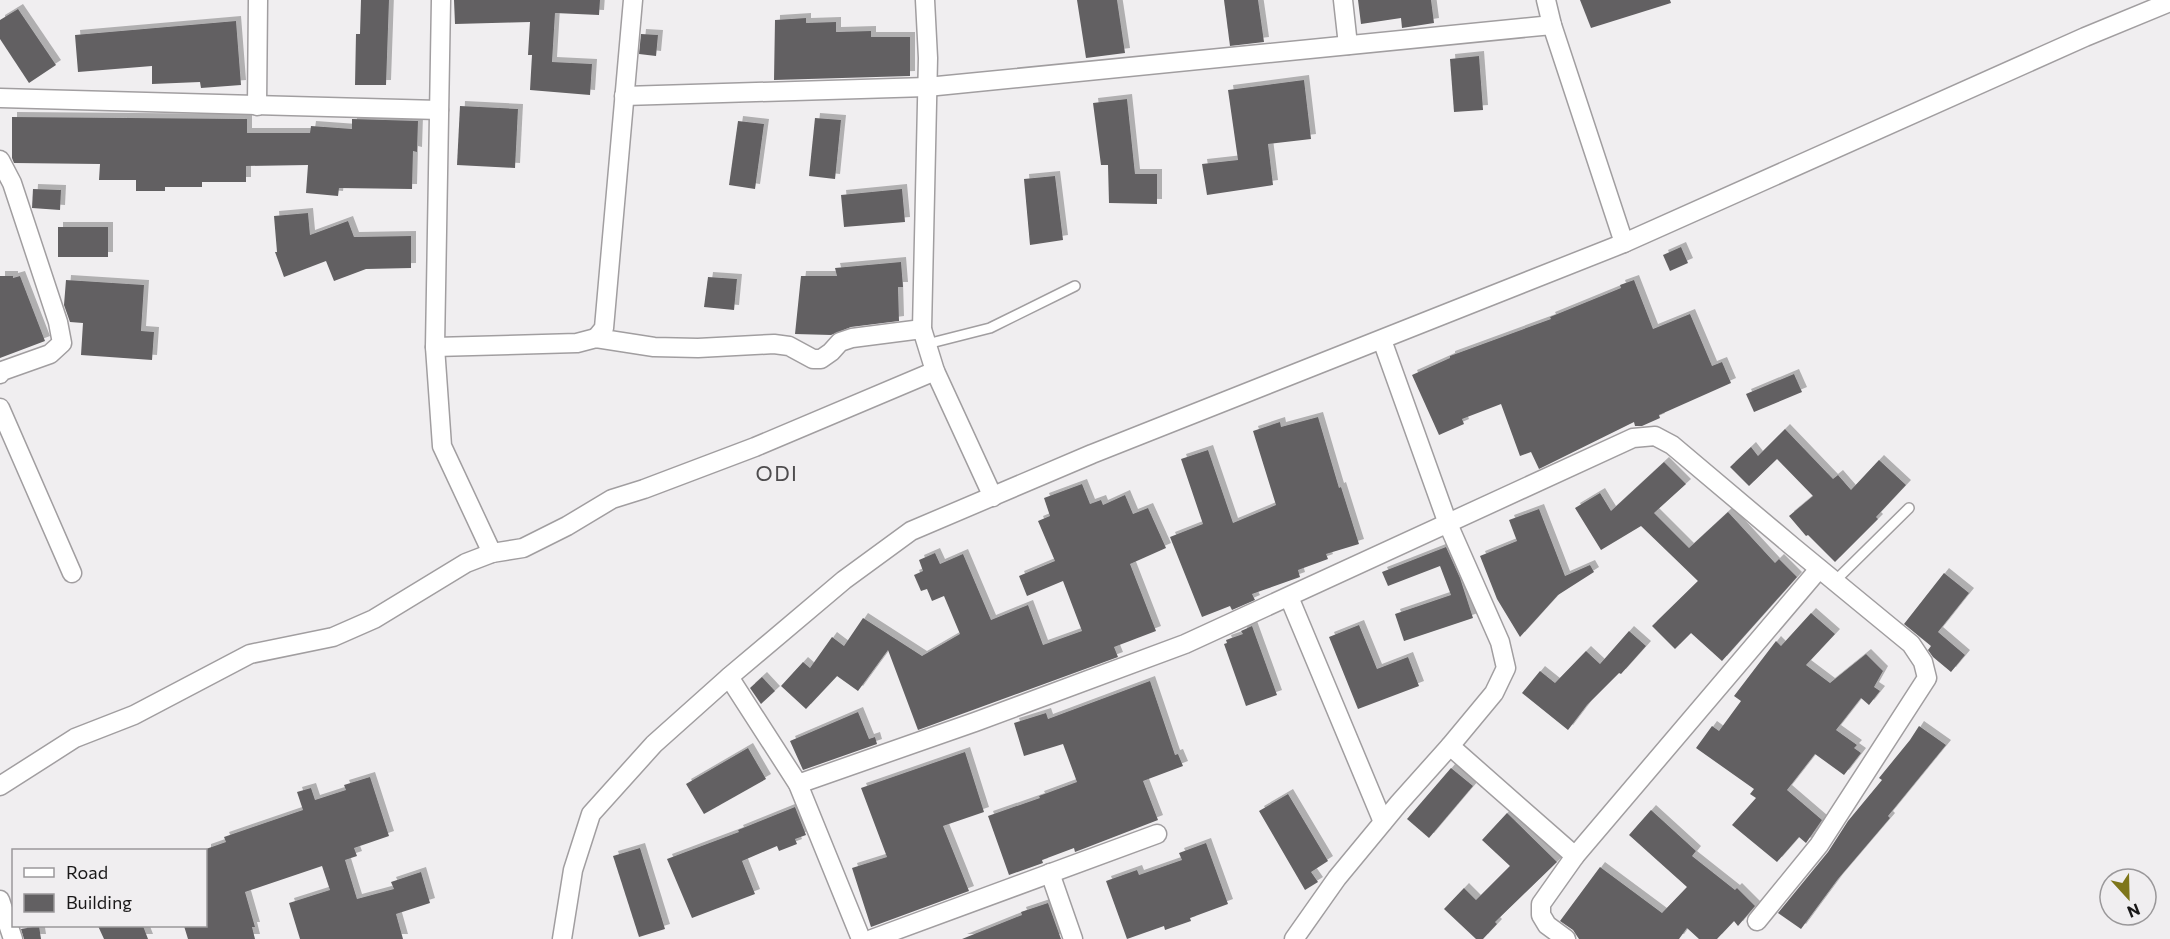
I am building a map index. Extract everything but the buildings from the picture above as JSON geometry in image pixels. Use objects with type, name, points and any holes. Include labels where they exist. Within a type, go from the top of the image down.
[{"type":"street","points":[[257,106],[258,0]]},
{"type":"street","points":[[441,0],[435,346],[442,446],[492,553]]},
{"type":"street","points":[[596,338],[604,328],[633,0]]},
{"type":"street","points":[[925,0],[928,58],[924,337],[934,371],[993,497]]},
{"type":"street","points":[[1343,0],[1348,45]]},
{"type":"street","points":[[1546,0],[1552,25],[1624,243]]},
{"type":"street","points":[[562,939],[573,870],[591,814],[654,744],[729,677],[844,580],[911,531],[1104,450],[1624,243],[2085,37],[2170,2]]},
{"type":"street","points":[[624,96],[927,87],[1552,25]]},
{"type":"street","points":[[0,98],[439,110]]},
{"type":"street","points":[[0,160],[6,186],[58,322],[62,343],[50,354],[2,371],[0,374]]},
{"type":"street","points":[[435,346],[578,343],[596,338],[654,347],[698,348],[774,344],[789,346],[813,358],[821,359],[840,342],[846,340],[924,337]]},
{"type":"street","points":[[1294,939],[1337,878],[1494,693],[1506,669],[1500,642],[1448,524],[1382,340]]},
{"type":"street","points":[[0,786],[75,738],[134,715],[250,654],[333,637],[374,619],[466,563],[492,553],[523,548],[567,526],[612,499],[755,447],[934,371]]},
{"type":"street","points":[[0,408],[72,573]]},
{"type":"street","points":[[798,784],[975,722],[1185,644],[1633,438],[1655,436],[1672,445],[1911,644],[1923,662],[1927,678],[1824,837],[1757,921]]},
{"type":"street","points":[[1566,939],[1547,925],[1541,915],[1541,904],[1575,856],[1819,569]]},
{"type":"street","points":[[1288,597],[1383,822]]},
{"type":"street","points":[[729,677],[798,784],[861,939]]},
{"type":"street","points":[[1450,746],[1575,856]]},
{"type":"street","points":[[872,939],[897,935],[1050,873],[1157,834]]},
{"type":"street","points":[[1050,873],[1073,939]]},
{"type":"street","points":[[0,900],[13,939]]},
{"type":"lane","points":[[924,337],[990,328],[1075,286]]},
{"type":"lane","points":[[1835,581],[1909,508]]},
{"type":"district","name":"ODI","points":[[777,474]]}]
